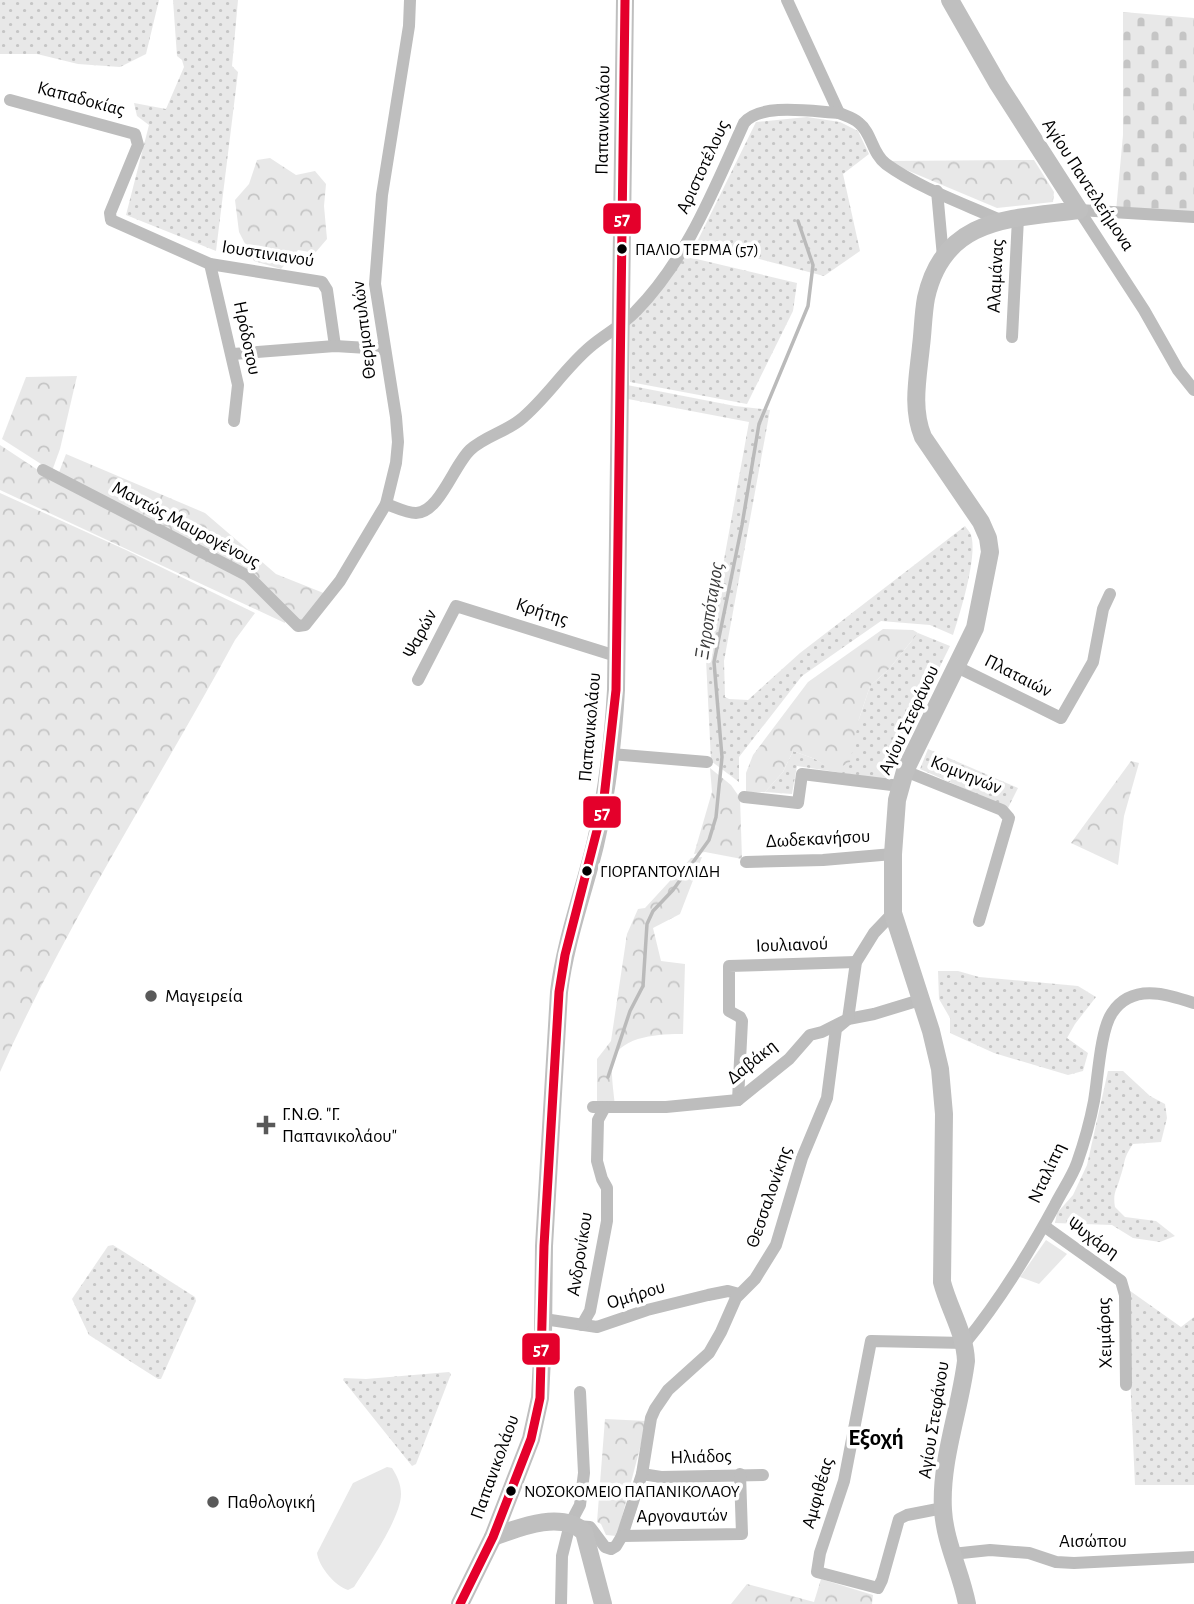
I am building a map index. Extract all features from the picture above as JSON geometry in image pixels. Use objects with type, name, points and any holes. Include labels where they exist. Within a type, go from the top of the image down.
[{"type":"street","name":"Θερμοπυλών","points":[[300,627],[305,625],[340,581],[386,503],[396,463],[398,442],[375,284],[382,195],[409,26],[410,0]]},
{"type":"street","name":"Παπανικολάου","points":[[460,1604],[493,1536],[531,1438],[542,1384],[544,1246],[561,972],[596,842],[611,754],[616,656],[625,0]]},
{"type":"street","points":[[787,0],[839,113],[859,122],[884,163],[937,191],[1009,219]]},
{"type":"street","name":"Αγίου Παντελεήμονα","points":[[950,0],[1011,105],[1144,310],[1178,370],[1194,390]]},
{"type":"street","name":"Καπαδοκίας","points":[[10,100],[132,132],[138,137],[138,145],[110,219]]},
{"type":"street","name":"Αριστοτέλους","points":[[386,503],[412,513],[430,508],[469,451],[518,422],[590,347],[621,325],[644,303],[696,228],[748,118],[768,110],[839,113]]},
{"type":"street","points":[[937,191],[943,257]]},
{"type":"street","name":"Αγίου Στεφάνου","points":[[967,1604],[952,1554],[943,1508],[944,1480],[966,1361],[965,1343],[942,1282],[944,1114],[940,1069],[893,913],[892,853],[902,779],[975,628],[990,552],[988,538],[981,522],[923,437],[916,413],[926,298],[943,257],[952,246],[980,226],[1009,219],[1080,210],[1194,217]]},
{"type":"street","name":"Ιουστινιανού","points":[[110,219],[113,223],[210,264],[322,282],[327,290],[335,346]]},
{"type":"street","name":"Αλαμάνας","points":[[1009,219],[1013,337]]},
{"type":"street","name":"Ηρόδοτου","points":[[210,264],[239,386],[234,421]]},
{"type":"street","points":[[233,354],[335,346],[384,349]]},
{"type":"street","name":"Μαντώς Μαυρογένους","points":[[43,470],[248,576],[300,627]]},
{"type":"street","name":"Πλαταιών","points":[[957,667],[1062,718],[1093,663],[1102,609],[1110,594]]},
{"type":"street","name":"Κρήτης","points":[[457,607],[616,656]]},
{"type":"street","name":"Ψαρών","points":[[418,680],[457,607]]},
{"type":"street","points":[[611,754],[707,762]]},
{"type":"street","name":"Κομνηνών","points":[[744,797],[798,803],[802,774],[902,779],[1002,810],[1009,818],[979,921]]},
{"type":"street","name":"Δωδεκανήσου","points":[[746,862],[823,860],[892,853]]},
{"type":"street","name":"Θεσσαλονίκης","points":[[622,1535],[642,1474],[655,1409],[668,1390],[709,1353],[739,1294],[755,1279],[776,1245],[802,1158],[827,1098],[836,1029],[848,1019],[856,962],[874,933],[893,913]]},
{"type":"street","name":"Ιουλιανού","points":[[738,1100],[741,1018],[729,1011],[729,966],[856,962]]},
{"type":"street","name":"Νταλίπη","points":[[965,1343],[995,1306],[1044,1226],[1076,1166],[1093,1104],[1106,1027],[1112,1013],[1122,1003],[1148,992],[1162,993],[1194,1003]]},
{"type":"street","name":"Δαβάκη","points":[[599,1107],[681,1106],[738,1100],[789,1059],[810,1035],[848,1019],[920,1000]]},
{"type":"street","name":"Ανδρονίκου","points":[[582,1325],[590,1311],[607,1221],[607,1188],[597,1160],[599,1107]]},
{"type":"street","name":"Ψυχάρη","points":[[1044,1226],[1121,1281]]},
{"type":"street","name":"Χειμάρας","points":[[1121,1281],[1126,1308],[1126,1385]]},
{"type":"street","name":"Ομήρου","points":[[544,1319],[575,1322],[590,1327],[708,1295],[727,1291],[739,1294]]},
{"type":"street","name":"Αμφιθέας","points":[[943,1508],[899,1519],[882,1580],[877,1588],[817,1572],[820,1553],[844,1481],[871,1341],[965,1343]]},
{"type":"street","points":[[561,1604],[562,1556],[580,1505],[584,1473],[580,1392]]},
{"type":"street","name":"Ηλιάδος","points":[[642,1474],[662,1477],[763,1475]]},
{"type":"street","name":"Αργοναυτών","points":[[622,1535],[742,1534],[740,1474]]},
{"type":"street","points":[[493,1536],[549,1521],[590,1527],[605,1547],[611,1549],[622,1535]]},
{"type":"street","points":[[574,1525],[584,1532],[603,1604]]},
{"type":"street","name":"Αισώπου","points":[[952,1554],[990,1550],[1030,1553],[1056,1562],[1074,1563],[1194,1558]]},
{"type":"green space","points":[[0,0],[159,0],[146,54],[120,67],[78,64],[37,54],[0,54]]},
{"type":"green space","points":[[173,0],[238,0],[232,66],[238,72],[216,251],[126,215],[149,125],[137,116],[134,103],[166,109],[184,67],[177,56]]},
{"type":"green space","points":[[1123,12],[1194,18],[1194,213],[1116,211],[1123,135]]},
{"type":"green space","points":[[807,117],[840,122],[858,131],[869,154],[843,174],[860,251],[824,276],[752,257],[695,246],[756,122]]},
{"type":"green space","points":[[270,158],[296,175],[315,171],[326,184],[324,206],[327,239],[315,253],[298,250],[281,269],[254,261],[239,232],[235,200],[249,184],[257,160]]},
{"type":"green space","points":[[1034,160],[1054,192],[1053,202],[997,208],[885,161]]},
{"type":"green space","points":[[684,256],[797,283],[793,311],[747,404],[630,382],[630,324]]},
{"type":"green space","points":[[77,376],[60,449],[52,471],[2,439],[26,377]]},
{"type":"green space","points":[[627,385],[770,410],[724,661],[725,697],[729,699],[748,700],[800,653],[965,526],[971,535],[973,544],[970,570],[953,635],[930,625],[881,621],[802,676],[739,757],[739,782],[711,761],[706,659],[749,422],[628,399]]},
{"type":"green space","points":[[0,445],[47,476],[246,579],[285,623],[0,490]]},
{"type":"green space","points":[[66,454],[205,513],[276,574],[326,594],[301,622],[252,573],[58,475]]},
{"type":"green space","points":[[0,493],[255,613],[235,640],[83,907],[0,1072]]},
{"type":"green space","points":[[883,629],[913,630],[918,633],[889,669],[870,686],[859,719],[850,762],[833,771],[815,759],[793,751],[783,772],[765,792],[746,793],[746,773],[753,755],[808,682]]},
{"type":"green space","points":[[918,633],[950,646],[888,772],[888,780],[797,766],[792,794],[765,792],[783,772],[793,751],[815,759],[833,770],[859,719],[870,686],[889,669]]},
{"type":"green space","points":[[928,749],[1018,788],[1008,808],[920,769]]},
{"type":"green space","points":[[1131,761],[1139,763],[1124,816],[1118,865],[1071,843]]},
{"type":"green space","points":[[710,768],[731,785],[740,798],[742,859],[705,852],[694,854],[712,792]]},
{"type":"green space","points":[[702,857],[680,914],[653,928],[661,961],[685,964],[683,1034],[643,1038],[624,1045],[617,1052],[612,1064],[615,1106],[597,1105],[597,1059],[611,1041],[627,934],[638,909],[645,908],[691,858]]},
{"type":"green space","points":[[938,971],[958,971],[979,977],[1078,986],[1096,997],[1067,1038],[1088,1053],[1083,1071],[1068,1075],[994,1053],[950,1033],[950,1018],[939,999]]},
{"type":"green space","points":[[1108,1071],[1123,1071],[1150,1096],[1165,1104],[1167,1118],[1161,1142],[1133,1144],[1114,1198],[1115,1207],[1125,1217],[1156,1221],[1175,1236],[1160,1242],[1133,1238],[1112,1225],[1055,1223],[1057,1213],[1073,1195],[1087,1165]]},
{"type":"green space","points":[[1046,1240],[1067,1254],[1039,1284],[1020,1277]]},
{"type":"green space","points":[[113,1245],[195,1297],[196,1301],[161,1379],[89,1335],[72,1299],[108,1246]]},
{"type":"green space","points":[[1126,1288],[1181,1327],[1194,1317],[1194,1485],[1135,1485]]},
{"type":"green space","points":[[449,1372],[451,1374],[416,1464],[412,1466],[343,1380],[344,1378],[366,1379]]},
{"type":"green space","points":[[605,1419],[647,1421],[617,1536],[606,1535],[601,1524],[597,1522]]},
{"type":"green space","points":[[387,1467],[392,1468],[398,1480],[401,1490],[400,1504],[375,1554],[354,1587],[348,1590],[328,1575],[317,1553],[353,1483]]},
{"type":"green space","points":[[821,1579],[873,1595],[872,1604],[731,1604],[747,1584],[814,1602]]},
{"type":"waterway","name":"Ξηροπόταμος","points":[[608,1077],[630,1011],[643,986],[647,924],[653,911],[673,890],[709,840],[716,817],[722,757],[714,662],[759,424],[808,306],[813,265],[798,221]]},
{"type":"transit line","name":"57","points":[[460,1604],[493,1537],[531,1439],[540,1398],[544,1246],[559,992],[565,955],[603,807],[616,690],[625,0]]},
{"type":"place","name":"ΠΑΛΙΟ ΤΕΡΜΑ (57)","points":[[622,249]]},
{"type":"place","name":"ΓΙΟΡΓΑΝΤΟΥΛΙΔΗ","points":[[587,871]]},
{"type":"place","name":"Μαγειρεία","points":[[151,996]]},
{"type":"place","name":"Γ.Ν.Θ. \"Γ. Παπανικολάου\"","points":[[266,1125]]},
{"type":"place","name":"ΝΟΣΟΚΟΜΕΙΟ ΠΑΠΑΝΙΚΟΛΑΟΥ","points":[[511,1491]]},
{"type":"place","name":"Παθολογική","points":[[213,1502]]},
{"type":"district","name":"Εξοχή","points":[[876,1438]]}]
